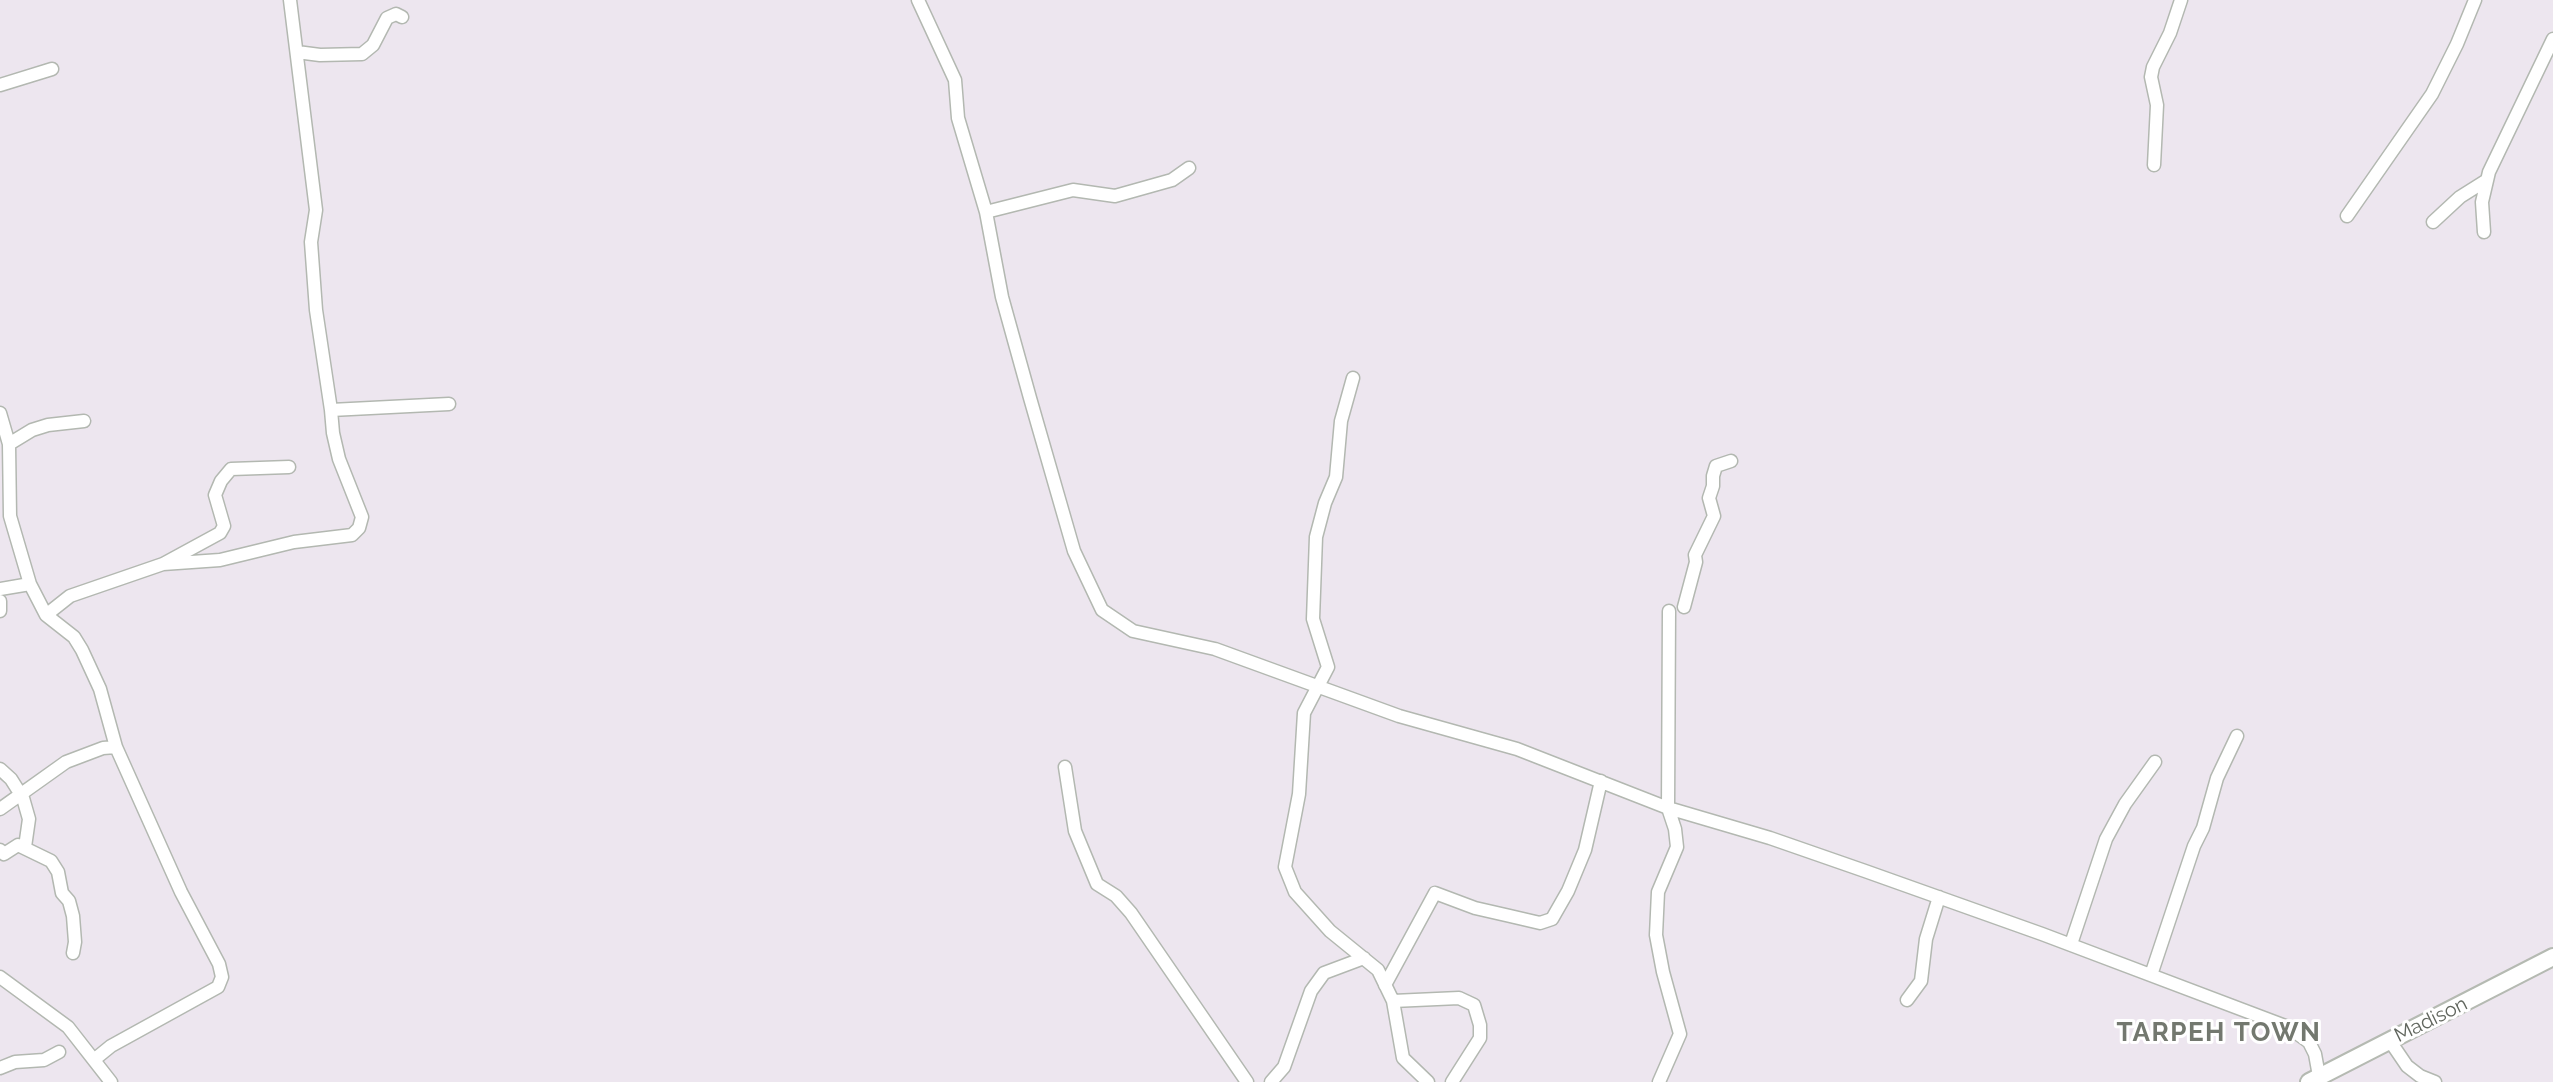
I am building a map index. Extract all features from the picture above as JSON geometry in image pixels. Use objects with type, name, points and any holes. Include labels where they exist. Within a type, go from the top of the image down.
[{"type":"street","points":[[163,564],[220,560],[294,542],[352,535],[359,528],[362,517],[339,459],[333,433],[332,410],[316,310],[311,242],[316,210],[290,0]]},
{"type":"street","points":[[918,0],[955,80],[958,118],[986,212],[1002,297],[1071,541],[1102,610],[1133,632],[1215,649],[1399,716],[1517,749],[1668,808],[1770,838],[2071,944],[2288,1027],[2309,1042],[2315,1054],[2314,1079]]},
{"type":"street","points":[[2154,165],[2157,105],[2151,77],[2152,67],[2170,33],[2181,0]]},
{"type":"street","points":[[2347,216],[2432,94],[2457,44],[2475,0]]},
{"type":"street","points":[[297,52],[349,56],[362,54],[373,45],[387,18],[396,14],[402,17]]},
{"type":"street","points":[[2484,232],[2482,202],[2489,172],[2553,39]]},
{"type":"street","points":[[0,85],[52,69]]},
{"type":"street","points":[[986,212],[1073,190],[1115,196],[1172,180],[1189,168]]},
{"type":"street","points":[[2433,222],[2460,197],[2487,180]]},
{"type":"street","points":[[1353,378],[1341,421],[1336,477],[1324,503],[1316,537],[1313,619],[1328,667],[1304,713],[1299,794],[1285,867],[1295,892],[1330,931],[1378,970],[1393,1001],[1403,1058],[1428,1082]]},
{"type":"street","points":[[332,410],[449,404]]},
{"type":"street","points":[[0,413],[9,444],[5,517],[30,584],[46,615],[68,632],[82,650],[100,689],[116,747],[177,884],[219,964],[222,977],[218,987],[111,1046],[95,1059]]},
{"type":"street","points":[[9,444],[32,430],[48,425],[84,421]]},
{"type":"street","points":[[1684,607],[1696,562],[1695,555],[1714,516],[1709,498],[1716,466],[1731,461]]},
{"type":"street","points":[[46,615],[70,596],[92,586],[163,564],[220,533],[224,526],[215,495],[221,481],[231,469],[289,467]]},
{"type":"street","points":[[0,589],[30,584]]},
{"type":"street","points":[[0,601],[0,611]]},
{"type":"street","points":[[1659,1082],[1680,1034],[1663,972],[1656,935],[1658,892],[1677,847],[1675,829],[1668,808],[1669,611]]},
{"type":"street","points":[[2151,975],[2194,846],[2203,828],[2217,778],[2237,736]]},
{"type":"street","points":[[0,809],[66,762],[103,748],[116,747]]},
{"type":"street","points":[[2071,944],[2106,839],[2125,804],[2155,762]]},
{"type":"street","points":[[1065,767],[1075,831],[1097,884],[1116,896],[1131,913],[1247,1082]]},
{"type":"street","points":[[0,769],[11,779],[21,795],[29,819],[26,847]]},
{"type":"street","points":[[1385,985],[1435,893],[1475,908],[1540,922],[1552,920],[1568,891],[1585,850],[1601,781]]},
{"type":"street","points":[[0,850],[4,854],[18,845],[51,861],[58,872],[62,893],[69,901],[73,916],[75,942],[73,952]]},
{"type":"street","points":[[1906,1000],[1921,981],[1926,939],[1939,897]]},
{"type":"street","name":"Madison","points":[[2314,1079],[2553,957]]},
{"type":"street","points":[[1271,1082],[1284,1066],[1311,991],[1324,973],[1364,958]]},
{"type":"street","points":[[0,977],[68,1027],[111,1082]]},
{"type":"street","points":[[1393,1001],[1459,998],[1474,1005],[1480,1025],[1480,1038],[1452,1082]]},
{"type":"street","points":[[2390,1041],[2406,1065],[2420,1076],[2435,1082]]},
{"type":"street","points":[[0,1068],[15,1062],[44,1060],[59,1052]]},
{"type":"district","name":"TARPEH TOWN","points":[[2219,1033]]}]
